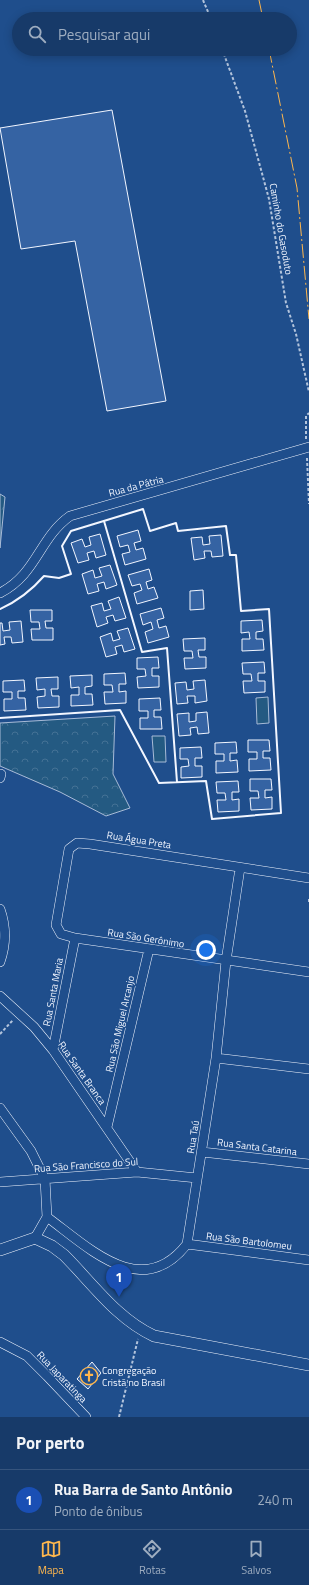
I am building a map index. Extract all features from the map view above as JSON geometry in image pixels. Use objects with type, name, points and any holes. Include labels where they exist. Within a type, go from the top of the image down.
[{"type":"street","name":"Rua da Pátria","points":[[0,592],[21,579],[53,532],[70,516],[309,447]]},
{"type":"street","name":"Rua Água Preta","points":[[75,938],[61,934],[56,925],[69,849],[72,845],[77,843],[309,878]]},
{"type":"street","name":"Rua Taú","points":[[187,1244],[216,1058],[226,961],[240,868]]},
{"type":"street","points":[[0,909],[4,930],[4,944],[0,962]]},
{"type":"street","name":"Rua São Gerônimo","points":[[75,938],[309,972]]},
{"type":"street","name":"Rua Santa Maria","points":[[53,1050],[75,938]]},
{"type":"street","name":"Rua São Miguel Arcanjo","points":[[107,1127],[150,950]]},
{"type":"street","name":"Rua Santa Branca","points":[[0,996],[34,1027],[53,1050],[137,1172]]},
{"type":"street","points":[[216,1058],[309,1069]]},
{"type":"street","points":[[0,1108],[31,1151],[45,1179],[47,1216],[35,1238],[0,1250]]},
{"type":"street","name":"Rua Santa Catarina","points":[[202,1152],[309,1164]]},
{"type":"street","name":"Rua São Francisco do Sul","points":[[0,1182],[137,1172],[197,1178]]},
{"type":"street","points":[[47,1216],[84,1245],[120,1266],[136,1270],[152,1270],[164,1266],[177,1258],[187,1244]]},
{"type":"street","points":[[35,1238],[52,1246],[64,1255],[110,1304],[141,1330],[154,1336],[309,1365]]},
{"type":"street","name":"Rua São Bartolomeu","points":[[187,1244],[309,1260]]},
{"type":"street","name":"Rua Japaratinga","points":[[0,1342],[27,1356],[86,1417]]},
{"type":"path","points":[[204,0],[208,12]]},
{"type":"path","name":"Caminho do Gasoduto","points":[[225,56],[245,111],[269,199],[286,303],[296,334],[309,392]]},
{"type":"path","points":[[0,1034],[19,1013]]},
{"type":"path","points":[[119,1417],[141,1330]]},
{"type":"green space","points":[[0,494],[5,497],[0,548]]},
{"type":"green space","points":[[268,697],[269,723],[257,724],[256,698]]},
{"type":"green space","points":[[115,716],[113,774],[130,808],[106,816],[60,792],[0,766],[0,723]]},
{"type":"green space","points":[[152,736],[165,736],[166,762],[154,762]]},
{"type":"building","points":[[112,110],[166,401],[107,411],[75,241],[21,249],[0,128]]},
{"type":"building","points":[[138,530],[141,541],[134,543],[136,550],[143,548],[146,559],[125,565],[122,554],[130,552],[128,545],[120,547],[117,536]]},
{"type":"building","points":[[100,534],[106,555],[96,558],[94,551],[87,553],[89,560],[78,563],[71,543],[82,539],[85,547],[91,545],[89,537]]},
{"type":"building","points":[[221,535],[223,556],[212,557],[211,551],[204,551],[205,558],[194,560],[191,538],[202,537],[203,545],[210,544],[209,536]]},
{"type":"building","points":[[110,565],[117,585],[106,589],[104,582],[97,584],[99,591],[88,594],[82,574],[93,570],[95,578],[102,576],[99,568]]},
{"type":"building","points":[[149,569],[152,580],[146,582],[148,589],[154,587],[158,598],[137,604],[134,593],[142,590],[140,584],[132,586],[128,575]]},
{"type":"building","points":[[203,590],[204,609],[190,610],[190,591]]},
{"type":"building","points":[[119,597],[126,618],[115,621],[113,615],[106,617],[108,623],[97,627],[91,606],[102,603],[104,611],[111,609],[108,601]]},
{"type":"building","points":[[161,608],[164,618],[157,620],[159,628],[166,626],[169,637],[148,643],[145,632],[153,629],[151,622],[143,625],[140,614]]},
{"type":"building","points":[[30,610],[52,610],[52,621],[45,621],[46,628],[53,628],[53,640],[32,640],[31,629],[40,629],[39,622],[31,622]]},
{"type":"building","points":[[262,620],[263,631],[256,632],[256,639],[263,639],[264,650],[242,651],[242,639],[250,639],[249,632],[241,633],[241,621]]},
{"type":"building","points":[[21,621],[23,642],[12,643],[11,637],[4,637],[5,644],[0,645],[0,623],[2,623],[3,631],[10,630],[9,622]]},
{"type":"building","points":[[128,628],[135,649],[124,652],[122,645],[115,647],[117,654],[106,657],[100,637],[111,633],[113,641],[120,639],[117,631]]},
{"type":"building","points":[[205,638],[205,650],[198,650],[199,657],[206,657],[206,668],[185,669],[184,658],[193,658],[192,651],[184,651],[183,639]]},
{"type":"building","points":[[158,657],[159,668],[152,668],[152,676],[159,676],[159,687],[138,688],[137,677],[146,676],[145,669],[137,669],[137,658]]},
{"type":"building","points":[[264,662],[265,673],[258,673],[258,681],[265,681],[265,692],[244,693],[243,681],[252,681],[251,674],[243,674],[242,663]]},
{"type":"building","points":[[125,673],[126,684],[119,684],[119,692],[126,691],[126,703],[105,704],[104,692],[113,692],[112,685],[104,685],[104,674]]},
{"type":"building","points":[[92,675],[92,686],[85,687],[85,694],[92,694],[93,705],[71,706],[71,695],[79,695],[79,687],[71,688],[70,676]]},
{"type":"building","points":[[58,677],[58,689],[51,689],[52,696],[59,696],[59,707],[38,708],[37,697],[45,696],[45,689],[37,690],[36,678]]},
{"type":"building","points":[[24,680],[25,691],[18,691],[18,698],[25,698],[26,710],[4,711],[4,699],[12,699],[12,692],[3,692],[3,681]]},
{"type":"building","points":[[205,680],[207,701],[195,703],[195,696],[187,696],[188,703],[177,704],[175,683],[186,682],[187,690],[194,689],[193,681]]},
{"type":"building","points":[[160,698],[161,710],[154,710],[154,717],[161,717],[162,729],[140,729],[140,718],[148,718],[148,711],[139,711],[139,699]]},
{"type":"building","points":[[207,712],[209,733],[198,734],[197,727],[190,728],[191,735],[179,736],[177,714],[189,713],[189,722],[196,721],[196,713]]},
{"type":"building","points":[[248,740],[269,740],[270,751],[263,751],[263,758],[270,758],[271,770],[249,771],[249,759],[257,759],[257,752],[248,752]]},
{"type":"building","points":[[236,742],[237,753],[230,753],[230,761],[237,760],[238,772],[216,773],[216,761],[224,761],[224,754],[215,754],[215,743]]},
{"type":"building","points":[[201,747],[202,758],[195,758],[195,766],[202,766],[202,777],[181,778],[181,767],[189,766],[188,759],[180,759],[180,748]]},
{"type":"building","points":[[250,779],[271,779],[272,790],[265,790],[265,798],[272,797],[272,809],[251,810],[250,798],[259,798],[258,791],[250,791]]},
{"type":"building","points":[[238,781],[239,792],[232,792],[232,800],[239,799],[239,811],[218,812],[217,800],[226,800],[225,793],[217,793],[216,782]]},
{"type":"building","name":"Congregação Cristã no Brasil","points":[[92,1362],[101,1373],[88,1389],[77,1379]]},
{"type":"wall","points":[[0,609],[13,603],[24,595],[44,576],[59,578],[71,574],[62,546],[71,531],[143,509],[150,531],[176,523],[178,531],[226,526],[230,555],[236,555],[241,611],[269,609],[281,813],[212,819],[206,781],[159,783],[120,710],[0,718]]},
{"type":"wall","points":[[104,521],[142,652],[167,648],[177,782]]},
{"type":"power","points":[[259,0],[262,12]]},
{"type":"power","points":[[270,56],[297,188],[309,319]]},
{"type":"place","name":"Rua Barra de Santo Antônio","points":[[119,1297]]},
{"type":"place","name":"Congregação Cristã no Brasil","points":[[89,1376]]}]
